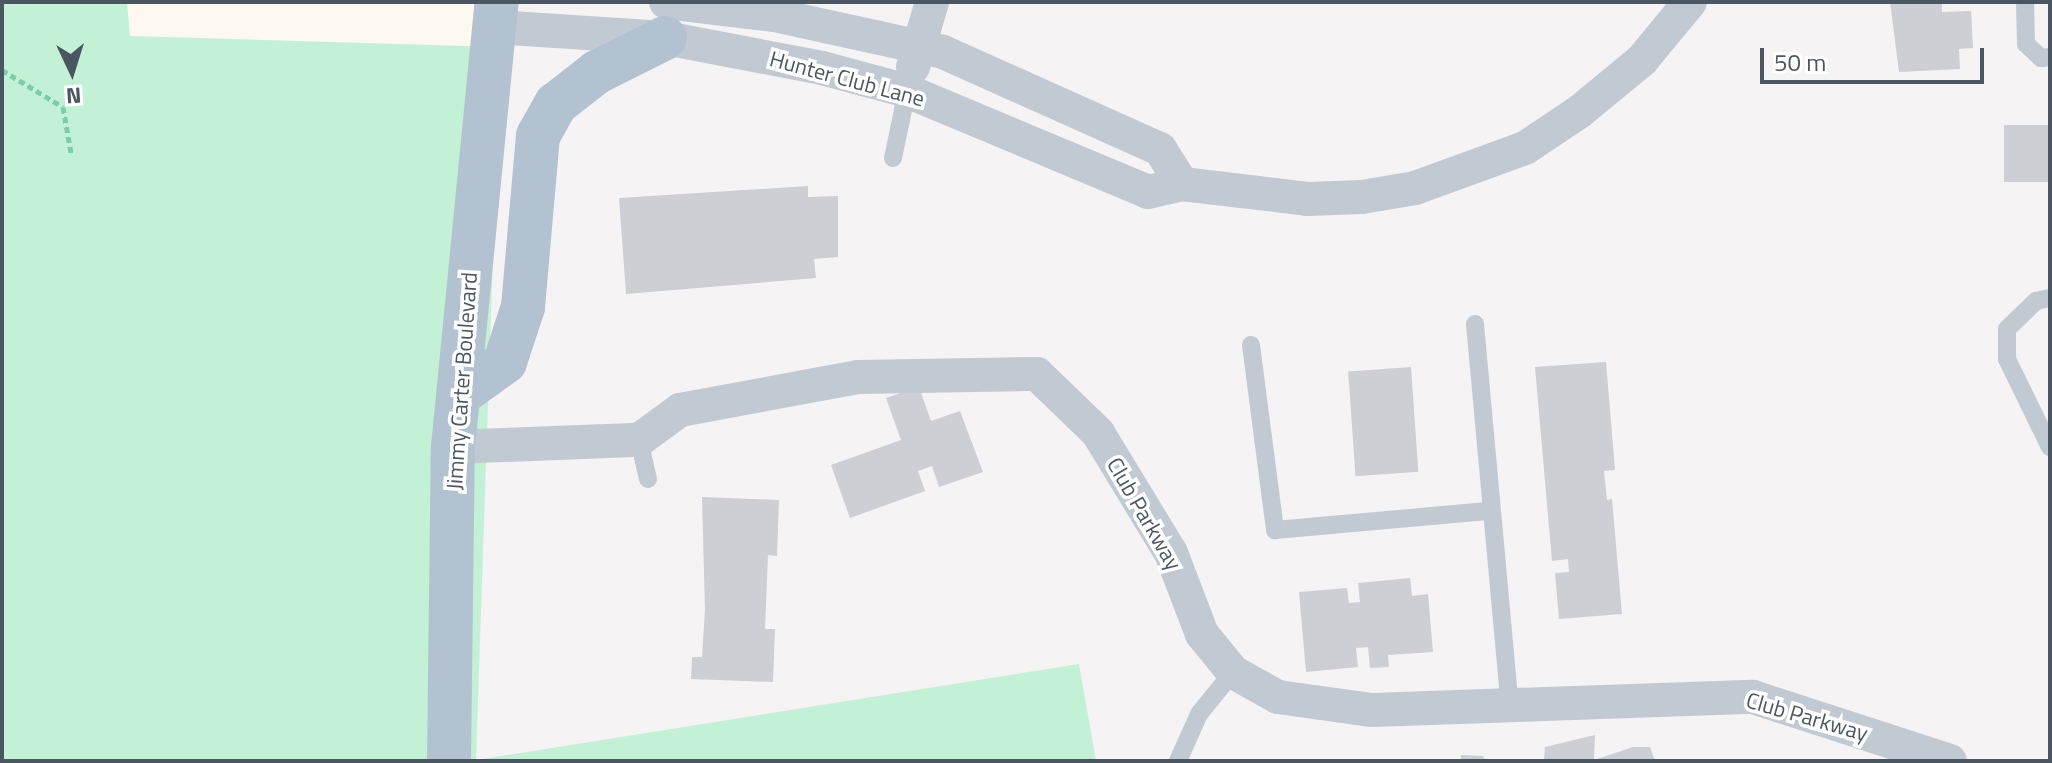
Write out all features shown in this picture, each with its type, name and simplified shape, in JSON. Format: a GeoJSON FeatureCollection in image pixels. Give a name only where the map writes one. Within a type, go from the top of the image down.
{"type":"FeatureCollection","features":[{"type":"Feature","properties":{"kind":"main road","name":"Jimmy Carter Boulevard"},"geometry":{"type":"LineString","coordinates":[[449,761],[453,447],[496,14]]}},
{"type":"Feature","properties":{"kind":"main road"},"geometry":{"type":"LineString","coordinates":[[458,396],[505,362],[523,307],[538,136],[556,104],[665,20]]}},
{"type":"Feature","properties":{"kind":"street"},"geometry":{"type":"LineString","coordinates":[[907,91],[932,2]]}},
{"type":"Feature","properties":{"kind":"street","name":"Hunter Club Lane"},"geometry":{"type":"LineString","coordinates":[[665,20],[907,91],[1148,192],[1182,184],[1307,199],[1362,197],[1471,171],[1525,148],[1579,112],[1642,60],[1690,2]]}},
{"type":"Feature","properties":{"kind":"street","name":"Hunter Club Lane"},"geometry":{"type":"LineString","coordinates":[[496,14],[665,20],[774,15],[919,44],[1013,81],[1160,149],[1182,184]]}},
{"type":"Feature","properties":{"kind":"street","name":"Club Parkway"},"geometry":{"type":"LineString","coordinates":[[639,440],[680,410],[858,377],[1037,374],[1098,433],[1171,553],[1202,634],[1233,672],[1278,697],[1372,710],[1509,701],[1753,697],[1950,761]]}},
{"type":"Feature","properties":{"kind":"street"},"geometry":{"type":"LineString","coordinates":[[453,447],[639,440]]}},
{"type":"Feature","properties":{"kind":"lane"},"geometry":{"type":"LineString","coordinates":[[2025,2],[2026,44],[2041,58],[2050,57]]}},
{"type":"Feature","properties":{"kind":"lane"},"geometry":{"type":"LineString","coordinates":[[893,158],[907,91]]}},
{"type":"Feature","properties":{"kind":"lane"},"geometry":{"type":"LineString","coordinates":[[2050,298],[2036,301],[2007,329],[2007,359],[2050,447]]}},
{"type":"Feature","properties":{"kind":"lane"},"geometry":{"type":"LineString","coordinates":[[1475,324],[1509,701]]}},
{"type":"Feature","properties":{"kind":"lane"},"geometry":{"type":"LineString","coordinates":[[1251,345],[1275,530],[1490,511]]}},
{"type":"Feature","properties":{"kind":"lane"},"geometry":{"type":"LineString","coordinates":[[639,440],[648,479]]}},
{"type":"Feature","properties":{"kind":"lane"},"geometry":{"type":"LineString","coordinates":[[1178,761],[1199,714],[1233,672]]}},
{"type":"Feature","properties":{"kind":"path"},"geometry":{"type":"LineString","coordinates":[[2,70],[63,107],[71,153]]}},
{"type":"Feature","properties":{"kind":"shaded area"},"geometry":{"type":"Polygon","coordinates":[[[127,2],[503,2],[500,47],[129,36],[127,2]]]}},
{"type":"Feature","properties":{"kind":"green space"},"geometry":{"type":"Polygon","coordinates":[[[2,2],[127,2],[130,36],[500,47],[476,760],[1079,664],[1096,761],[2,761],[2,2]]]}},
{"type":"Feature","properties":{"kind":"building"},"geometry":{"type":"Polygon","coordinates":[[[1890,2],[1942,2],[1942,12],[1971,11],[1973,48],[1959,49],[1960,69],[1899,72],[1890,2]]]}},
{"type":"Feature","properties":{"kind":"building"},"geometry":{"type":"Polygon","coordinates":[[[2004,125],[2050,125],[2050,182],[2004,182],[2004,125]]]}},
{"type":"Feature","properties":{"kind":"building"},"geometry":{"type":"Polygon","coordinates":[[[808,186],[808,197],[838,196],[838,257],[814,259],[816,278],[626,294],[619,198],[808,186]]]}},
{"type":"Feature","properties":{"kind":"building"},"geometry":{"type":"Polygon","coordinates":[[[1606,362],[1615,470],[1604,471],[1607,500],[1612,499],[1622,614],[1559,619],[1555,573],[1569,572],[1568,559],[1552,561],[1535,367],[1606,362]]]}},
{"type":"Feature","properties":{"kind":"building"},"geometry":{"type":"Polygon","coordinates":[[[1411,367],[1418,472],[1355,476],[1348,371],[1411,367]]]}},
{"type":"Feature","properties":{"kind":"building"},"geometry":{"type":"Polygon","coordinates":[[[919,387],[931,421],[960,411],[983,472],[939,487],[932,466],[918,471],[925,491],[850,518],[831,465],[901,440],[886,398],[919,387]]]}},
{"type":"Feature","properties":{"kind":"building"},"geometry":{"type":"Polygon","coordinates":[[[702,497],[779,500],[777,556],[768,555],[765,629],[775,629],[773,682],[691,679],[692,657],[702,657],[705,610],[702,497]]]}},
{"type":"Feature","properties":{"kind":"building"},"geometry":{"type":"Polygon","coordinates":[[[1410,578],[1412,596],[1428,594],[1433,652],[1388,655],[1389,667],[1370,668],[1368,647],[1356,648],[1358,667],[1306,672],[1299,592],[1347,588],[1349,603],[1360,602],[1358,583],[1410,578]]]}},
{"type":"Feature","properties":{"kind":"building"},"geometry":{"type":"Polygon","coordinates":[[[1595,735],[1594,760],[1633,747],[1650,747],[1655,761],[1544,761],[1545,747],[1595,735]]]}},
{"type":"Feature","properties":{"kind":"building"},"geometry":{"type":"Polygon","coordinates":[[[1461,755],[1483,756],[1485,761],[1461,761],[1461,755]]]}}]}
